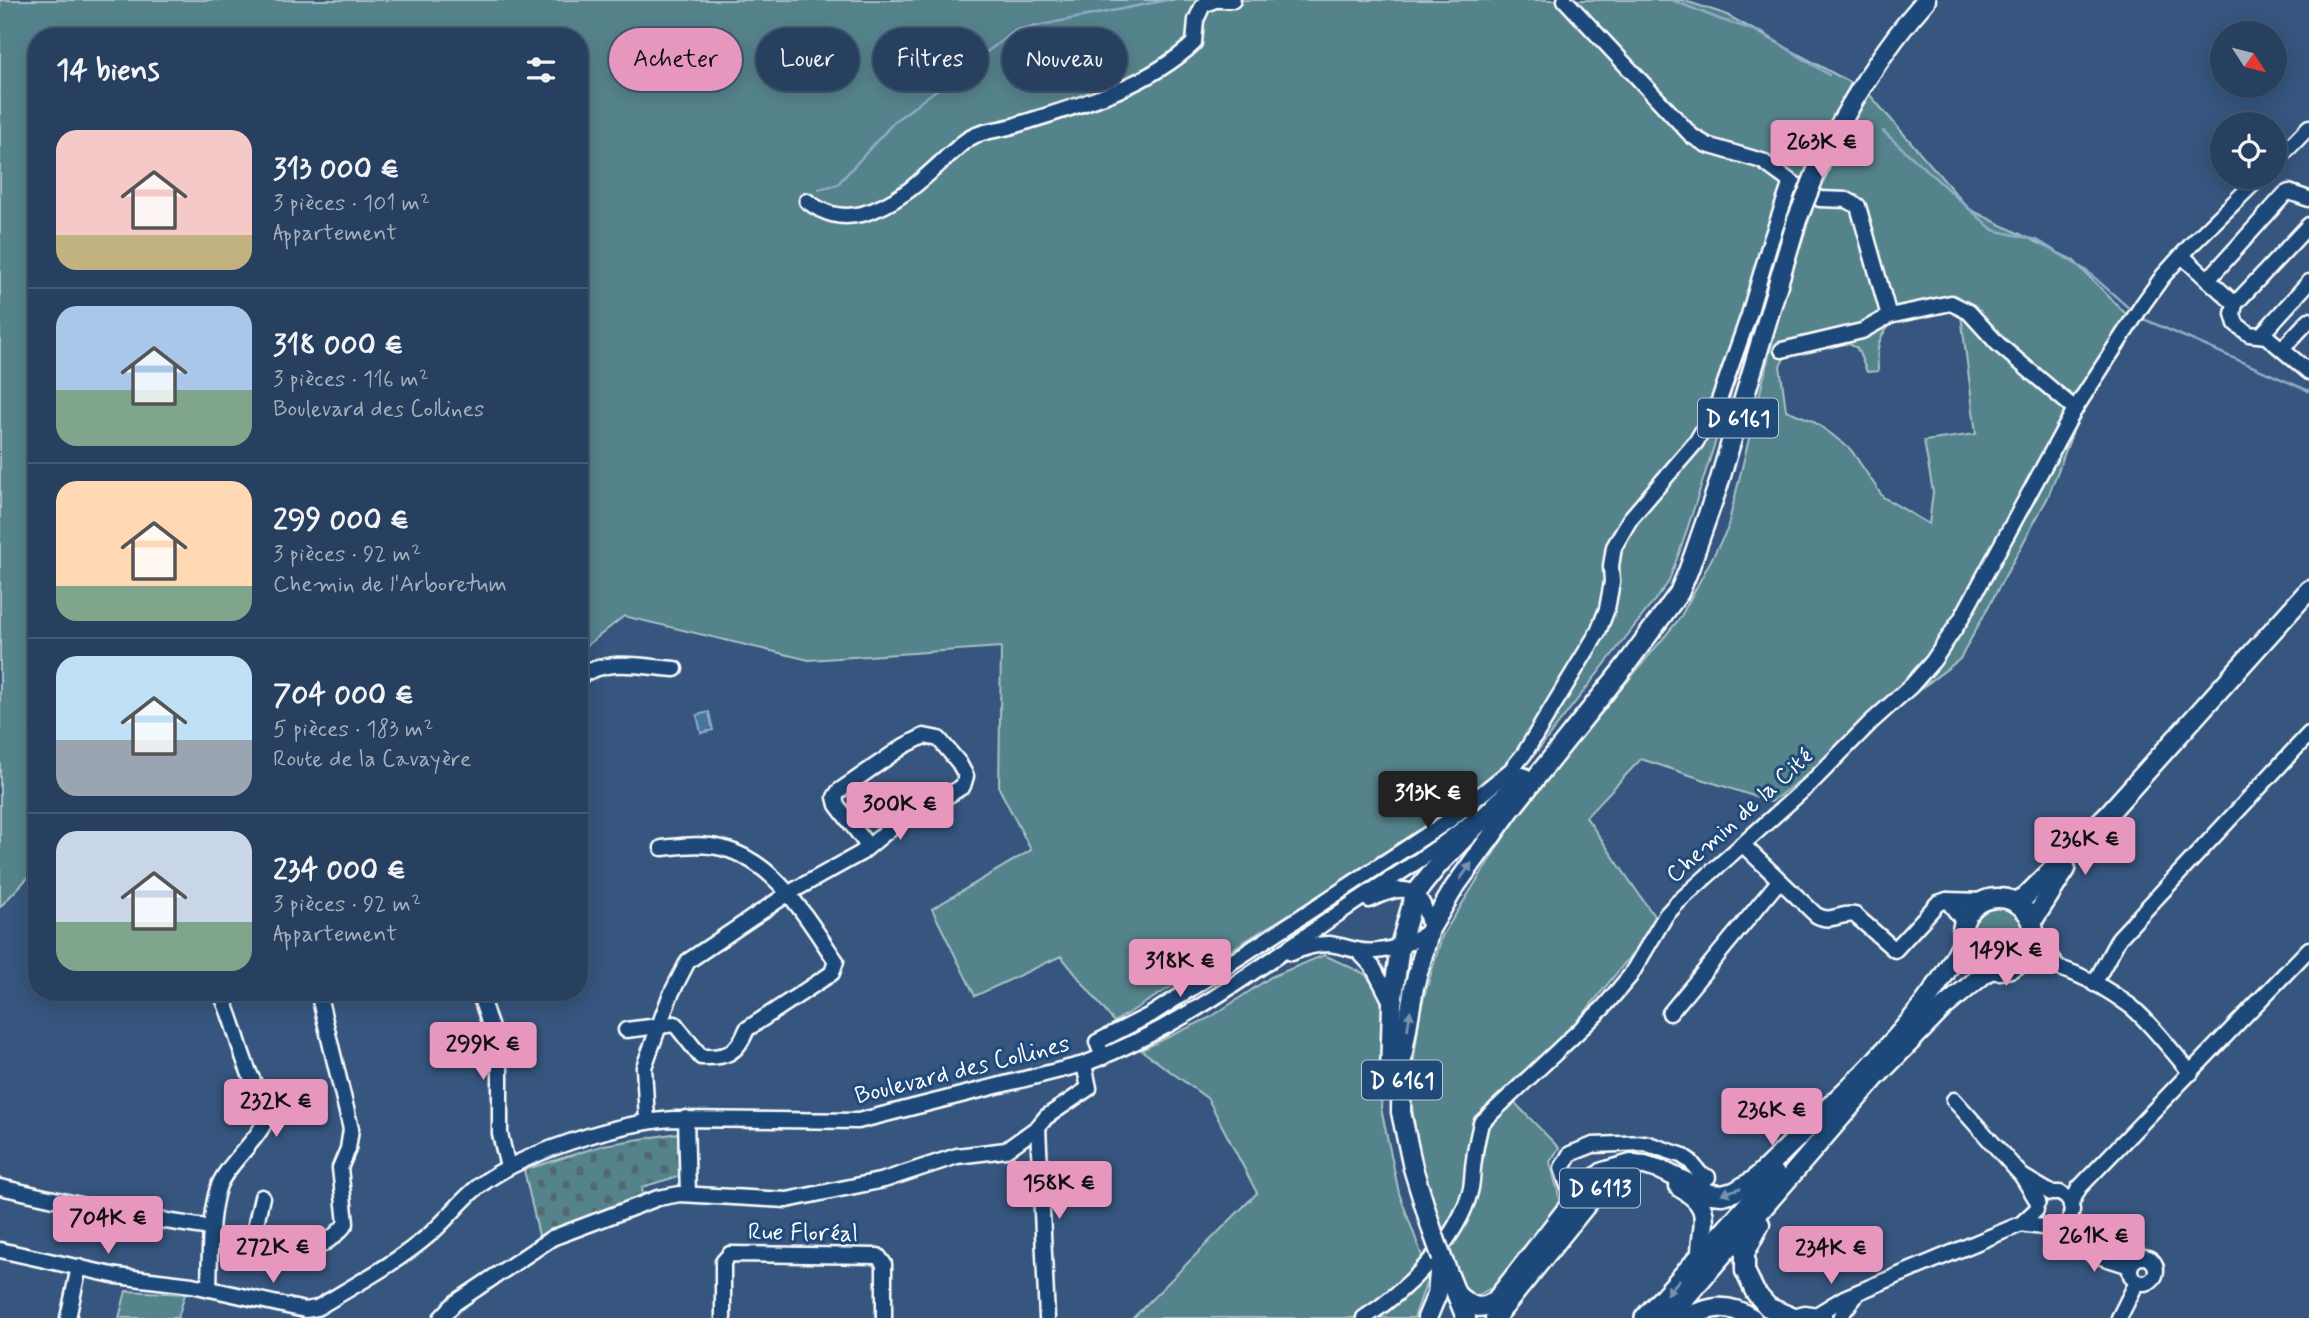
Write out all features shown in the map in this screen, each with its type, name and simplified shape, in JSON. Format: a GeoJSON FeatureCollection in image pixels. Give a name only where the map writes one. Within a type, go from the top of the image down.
{"type":"FeatureCollection","features":[{"type":"Feature","properties":{"kind":"highway","name":"D 6113"},"geometry":{"type":"LineString","coordinates":[[1646,1318],[1701,1257]]}},
{"type":"Feature","properties":{"kind":"main road","name":"D 6161"},"geometry":{"type":"LineString","coordinates":[[1457,1318],[1430,1234],[1401,1112],[1402,1058],[1414,987],[1430,929],[1454,888],[1485,845],[1679,593],[1718,486],[1797,220],[1817,170],[1841,122],[1864,85],[1926,0]]}},
{"type":"Feature","properties":{"kind":"main road"},"geometry":{"type":"LineString","coordinates":[[2014,902],[2025,897],[2109,813],[2309,590]]}},
{"type":"Feature","properties":{"kind":"main road","name":"D 6161"},"geometry":{"type":"LineString","coordinates":[[1430,1234],[1403,1170],[1390,1074],[1392,1004],[1400,946],[1415,894],[1455,847],[1587,712]]}},
{"type":"Feature","properties":{"kind":"main road"},"geometry":{"type":"LineString","coordinates":[[2033,928],[2027,913],[2014,902],[2006,899],[1984,901],[1972,910],[1964,922],[1963,941],[1974,961],[1990,969],[2000,970],[2016,965],[2029,951],[2033,928],[2057,881],[2109,813]]}},
{"type":"Feature","properties":{"kind":"main road","name":"D 6113"},"geometry":{"type":"LineString","coordinates":[[1701,1257],[1921,1010],[1949,970],[1963,941]]}},
{"type":"Feature","properties":{"kind":"main road"},"geometry":{"type":"LineString","coordinates":[[1668,1318],[1874,1079],[1943,1008],[1990,969]]}},
{"type":"Feature","properties":{"kind":"main road","name":"D 6113"},"geometry":{"type":"LineString","coordinates":[[1457,1295],[1469,1306],[1478,1308],[1488,1306],[1496,1300],[1603,1172],[1630,1164],[1661,1170],[1711,1194],[1734,1192],[1754,1180],[1872,1065]]}},
{"type":"Feature","properties":{"kind":"main road"},"geometry":{"type":"LineString","coordinates":[[1819,1316],[1805,1315],[1794,1318],[1768,1307],[1755,1292],[1745,1272],[1745,1253],[1752,1236],[1775,1201],[1830,1131]]}},
{"type":"Feature","properties":{"kind":"main road","name":"D 6113"},"geometry":{"type":"LineString","coordinates":[[1495,1318],[1549,1253],[1583,1197],[1613,1180],[1629,1175],[1649,1174],[1661,1177],[1690,1193],[1702,1209],[1706,1224],[1700,1244],[1701,1257]]}},
{"type":"Feature","properties":{"kind":"main road","name":"D 6161"},"geometry":{"type":"LineString","coordinates":[[1439,1265],[1457,1295],[1466,1318]]}},
{"type":"Feature","properties":{"kind":"main road"},"geometry":{"type":"LineString","coordinates":[[1427,1318],[1437,1294],[1439,1265]]}},
{"type":"Feature","properties":{"kind":"main road"},"geometry":{"type":"LineString","coordinates":[[1683,1318],[1728,1306],[1752,1318]]}},
{"type":"Feature","properties":{"kind":"street"},"geometry":{"type":"LineString","coordinates":[[807,201],[821,212],[836,216],[859,215],[877,209],[902,196],[971,137],[1125,88],[1184,53],[1194,43],[1196,20],[1203,5],[1217,0],[1233,0]]}},
{"type":"Feature","properties":{"kind":"street"},"geometry":{"type":"LineString","coordinates":[[1565,0],[1692,136],[1707,145],[1762,161],[1820,199],[1847,200],[1858,206],[1889,316]]}},
{"type":"Feature","properties":{"kind":"street"},"geometry":{"type":"LineString","coordinates":[[2287,150],[2309,127]]}},
{"type":"Feature","properties":{"kind":"street"},"geometry":{"type":"LineString","coordinates":[[1103,1057],[1097,1042],[1152,1014],[1448,821],[1511,770],[1524,754],[1598,632],[1607,609],[1614,547],[1644,500],[1696,442],[1717,407],[1791,182]]}},
{"type":"Feature","properties":{"kind":"street","name":"Chemin de la Cité"},"geometry":{"type":"LineString","coordinates":[[1364,1318],[1385,1304],[1420,1270],[1453,1231],[1471,1192],[1476,1142],[1481,1123],[1603,1008],[1630,976],[1666,915],[1811,783],[1911,686],[1933,661],[1961,619],[2075,409],[2143,304],[2163,276],[2248,189]]}},
{"type":"Feature","properties":{"kind":"street"},"geometry":{"type":"LineString","coordinates":[[2206,278],[2285,194],[2289,192],[2309,199]]}},
{"type":"Feature","properties":{"kind":"street"},"geometry":{"type":"LineString","coordinates":[[2309,225],[2235,304],[2233,314],[2236,324],[2249,334],[2262,334],[2283,348],[2309,372]]}},
{"type":"Feature","properties":{"kind":"street"},"geometry":{"type":"LineString","coordinates":[[2182,256],[2235,304]]}},
{"type":"Feature","properties":{"kind":"street"},"geometry":{"type":"LineString","coordinates":[[2262,334],[2309,282]]}},
{"type":"Feature","properties":{"kind":"street"},"geometry":{"type":"LineString","coordinates":[[1749,315],[1775,295]]}},
{"type":"Feature","properties":{"kind":"street"},"geometry":{"type":"LineString","coordinates":[[1782,349],[1862,331],[1889,316],[1951,303],[1969,312],[1998,344],[2075,409]]}},
{"type":"Feature","properties":{"kind":"street"},"geometry":{"type":"LineString","coordinates":[[1749,315],[1761,322],[1764,332]]}},
{"type":"Feature","properties":{"kind":"street"},"geometry":{"type":"LineString","coordinates":[[2283,348],[2309,320]]}},
{"type":"Feature","properties":{"kind":"street"},"geometry":{"type":"LineString","coordinates":[[588,671],[610,664],[675,669]]}},
{"type":"Feature","properties":{"kind":"street"},"geometry":{"type":"LineString","coordinates":[[2094,984],[2119,938],[2309,734]]}},
{"type":"Feature","properties":{"kind":"street"},"geometry":{"type":"LineString","coordinates":[[647,1120],[644,1067],[670,996],[688,961],[789,893],[844,864],[868,846],[915,808],[949,795],[963,786],[966,776],[939,739],[924,736],[904,746],[839,791],[835,797],[837,805],[868,846]]}},
{"type":"Feature","properties":{"kind":"street"},"geometry":{"type":"LineString","coordinates":[[1269,962],[1462,829],[1529,772]]}},
{"type":"Feature","properties":{"kind":"street"},"geometry":{"type":"LineString","coordinates":[[1742,844],[1816,915],[1828,920],[1855,915],[1895,950],[1938,903],[1947,900],[1984,901]]}},
{"type":"Feature","properties":{"kind":"street"},"geometry":{"type":"LineString","coordinates":[[626,1030],[675,1024],[701,1056],[718,1058],[742,1043],[747,1029],[832,973],[836,961],[789,893],[758,865],[721,847],[696,845],[662,848]]}},
{"type":"Feature","properties":{"kind":"street"},"geometry":{"type":"LineString","coordinates":[[1670,1013],[1779,881]]}},
{"type":"Feature","properties":{"kind":"street"},"geometry":{"type":"LineString","coordinates":[[1269,962],[1317,945],[1342,946],[1370,952],[1400,946],[1422,937],[1430,929],[1426,908],[1415,894],[1404,890],[1392,890],[1353,909],[1342,910]]}},
{"type":"Feature","properties":{"kind":"street"},"geometry":{"type":"LineString","coordinates":[[1947,900],[1964,922]]}},
{"type":"Feature","properties":{"kind":"street"},"geometry":{"type":"LineString","coordinates":[[2033,928],[2057,966]]}},
{"type":"Feature","properties":{"kind":"street"},"geometry":{"type":"LineString","coordinates":[[1819,1316],[1861,1290],[2021,1224],[2037,1206],[2079,1188],[2309,949]]}},
{"type":"Feature","properties":{"kind":"street"},"geometry":{"type":"LineString","coordinates":[[1357,950],[1373,967],[1392,1004]]}},
{"type":"Feature","properties":{"kind":"street","name":"Boulevard des Collines"},"geometry":{"type":"LineString","coordinates":[[318,1313],[429,1236],[477,1187],[508,1167],[586,1137],[647,1120],[686,1118],[858,1121],[1084,1064],[1171,1025],[1269,962]]}},
{"type":"Feature","properties":{"kind":"street"},"geometry":{"type":"LineString","coordinates":[[2016,965],[2039,962],[2057,966],[2130,1006],[2191,1073]]}},
{"type":"Feature","properties":{"kind":"street"},"geometry":{"type":"LineString","coordinates":[[209,1289],[212,1232],[218,1189],[222,1177],[265,1125],[267,1110],[250,1077],[224,1001]]}},
{"type":"Feature","properties":{"kind":"street"},"geometry":{"type":"LineString","coordinates":[[0,1187],[252,1241],[307,1251],[315,1249],[341,1230],[346,1223],[340,1168],[348,1149],[351,1129],[320,1001]]}},
{"type":"Feature","properties":{"kind":"street"},"geometry":{"type":"LineString","coordinates":[[482,1001],[500,1055],[500,1133],[508,1167]]}},
{"type":"Feature","properties":{"kind":"street"},"geometry":{"type":"LineString","coordinates":[[441,1318],[455,1303],[552,1238],[658,1198],[688,1194],[787,1200],[884,1180],[957,1156],[1006,1150],[1038,1127],[1046,1116],[1089,1088],[1084,1064]]}},
{"type":"Feature","properties":{"kind":"street"},"geometry":{"type":"LineString","coordinates":[[1954,1100],[2022,1176],[2037,1206],[2039,1220],[2092,1254],[2130,1266]]}},
{"type":"Feature","properties":{"kind":"street"},"geometry":{"type":"LineString","coordinates":[[686,1118],[688,1194]]}},
{"type":"Feature","properties":{"kind":"street"},"geometry":{"type":"LineString","coordinates":[[1038,1127],[1047,1318]]}},
{"type":"Feature","properties":{"kind":"street"},"geometry":{"type":"LineString","coordinates":[[1583,1197],[1562,1172],[1570,1154],[1593,1145],[1645,1143],[1681,1155],[1690,1161],[1702,1176],[1708,1177]]}},
{"type":"Feature","properties":{"kind":"street"},"geometry":{"type":"LineString","coordinates":[[2022,1176],[2062,1197],[2077,1242]]}},
{"type":"Feature","properties":{"kind":"street"},"geometry":{"type":"LineString","coordinates":[[252,1241],[262,1197]]}},
{"type":"Feature","properties":{"kind":"street"},"geometry":{"type":"LineString","coordinates":[[2021,1224],[2063,1226],[2070,1219]]}},
{"type":"Feature","properties":{"kind":"street"},"geometry":{"type":"LineString","coordinates":[[0,1250],[117,1276],[209,1289],[318,1313]]}},
{"type":"Feature","properties":{"kind":"street","name":"Rue Floréal"},"geometry":{"type":"LineString","coordinates":[[723,1318],[723,1262],[730,1254],[744,1254],[878,1256],[884,1264],[884,1318]]}},
{"type":"Feature","properties":{"kind":"street"},"geometry":{"type":"LineString","coordinates":[[2144,1257],[2154,1263],[2155,1275],[2151,1280],[2137,1282],[2130,1273],[2130,1266],[2138,1258],[2144,1257]]}},
{"type":"Feature","properties":{"kind":"street"},"geometry":{"type":"LineString","coordinates":[[68,1318],[79,1268]]}},
{"type":"Feature","properties":{"kind":"street"},"geometry":{"type":"LineString","coordinates":[[2119,1318],[2137,1282]]}},
{"type":"Feature","properties":{"kind":"street"},"geometry":{"type":"LineString","coordinates":[[1841,1318],[1843,1311],[1861,1290]]}},
{"type":"Feature","properties":{"kind":"green space"},"geometry":{"type":"Polygon","coordinates":[[[0,0],[1682,0],[1725,14],[1851,83],[1808,164],[1668,583],[1535,754],[1304,905],[1114,1022],[1061,956],[975,996],[932,909],[1031,850],[999,788],[1001,647],[809,660],[624,616],[588,645],[588,28],[28,28],[28,877],[0,907],[0,0]]]}},
{"type":"Feature","properties":{"kind":"green space"},"geometry":{"type":"Polygon","coordinates":[[[1869,94],[1969,209],[2073,260],[2129,317],[2083,405],[2048,497],[1960,659],[1771,802],[1641,759],[1586,817],[1658,922],[1513,1101],[1559,1148],[1550,1162],[1561,1203],[1493,1287],[1475,1297],[1460,1285],[1423,1180],[1410,1093],[1420,1011],[1442,936],[1519,813],[1680,618],[1727,530],[1778,318],[1820,185],[1869,94]],[[1951,310],[1917,315],[1887,328],[1881,337],[1878,371],[1867,372],[1857,348],[1847,343],[1795,353],[1785,357],[1780,366],[1786,410],[1811,420],[1830,433],[1851,450],[1883,497],[1929,524],[1933,492],[1924,441],[1976,434],[1961,315],[1951,310]]]}},
{"type":"Feature","properties":{"kind":"green space"},"geometry":{"type":"Polygon","coordinates":[[[1998,907],[2009,909],[2018,915],[2024,924],[2024,946],[2018,955],[2009,961],[1998,963],[1987,961],[1978,955],[1972,946],[1970,935],[1972,924],[1978,915],[1987,909],[1998,907]]]}},
{"type":"Feature","properties":{"kind":"green space"},"geometry":{"type":"Polygon","coordinates":[[[1324,955],[1365,974],[1383,999],[1385,1033],[1381,1108],[1399,1193],[1429,1275],[1414,1318],[1133,1318],[1257,1193],[1208,1099],[1141,1050],[1211,1017],[1271,977],[1324,955]]]}},
{"type":"Feature","properties":{"kind":"green space"},"geometry":{"type":"Polygon","coordinates":[[[678,1133],[679,1176],[642,1187],[643,1196],[540,1240],[524,1170],[604,1145],[678,1133]]]}},
{"type":"Feature","properties":{"kind":"green space"},"geometry":{"type":"Polygon","coordinates":[[[126,1291],[185,1294],[178,1318],[119,1318],[126,1291]]]}},
{"type":"Feature","properties":{"kind":"water"},"geometry":{"type":"Polygon","coordinates":[[[709,712],[713,730],[701,733],[697,715],[709,712]]]}},
{"type":"Feature","properties":{"kind":"waterway"},"geometry":{"type":"LineString","coordinates":[[819,189],[837,185],[895,121],[1016,30],[1167,0]]}},
{"type":"Feature","properties":{"kind":"waterway"},"geometry":{"type":"LineString","coordinates":[[1672,0],[1763,33],[1829,75]]}},
{"type":"Feature","properties":{"kind":"waterway"},"geometry":{"type":"LineString","coordinates":[[1883,131],[1993,230],[2037,240],[2087,271],[2132,311]]}},
{"type":"Feature","properties":{"kind":"waterway"},"geometry":{"type":"LineString","coordinates":[[2139,317],[2309,391]]}}]}
